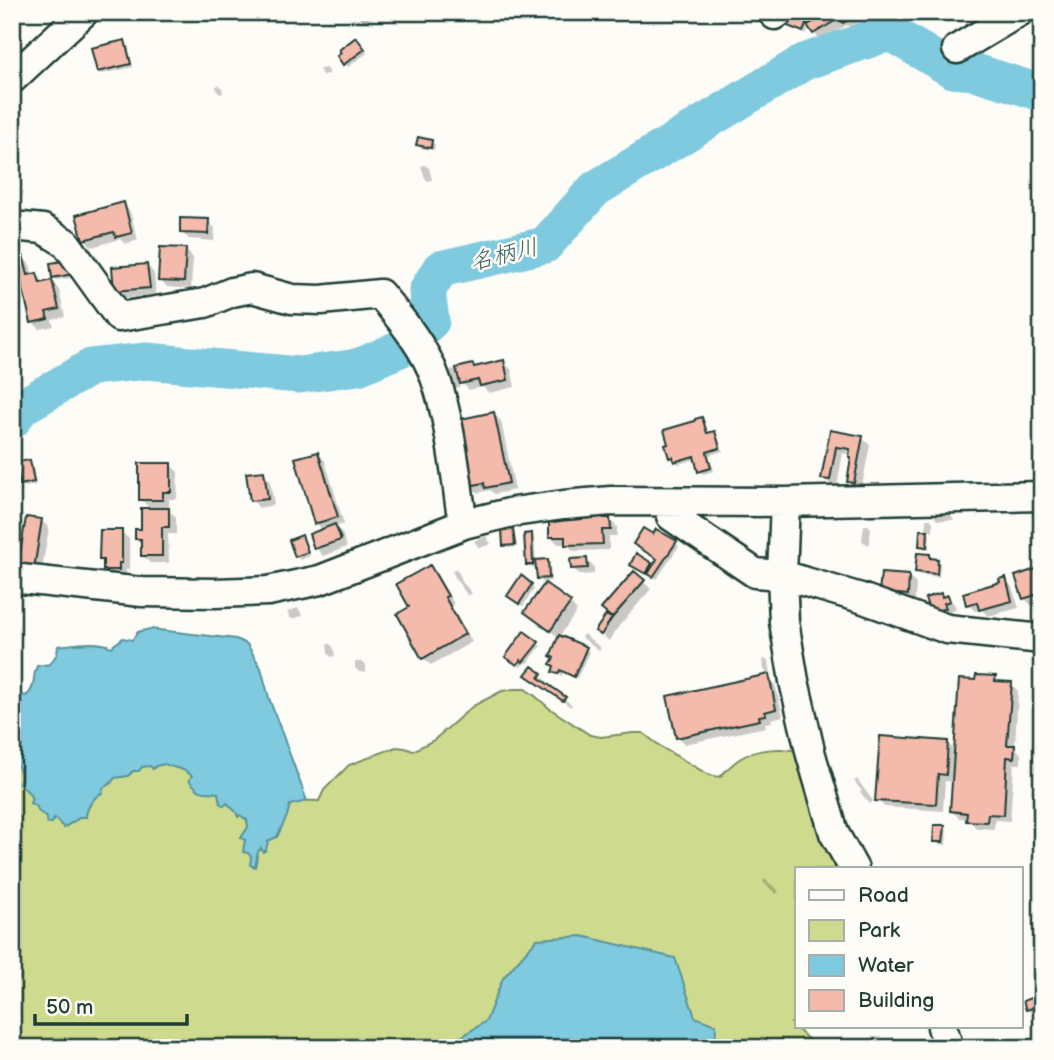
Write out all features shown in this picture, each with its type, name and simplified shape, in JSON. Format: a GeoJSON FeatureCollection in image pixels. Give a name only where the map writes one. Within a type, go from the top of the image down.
{"type":"FeatureCollection","features":[{"type":"Feature","properties":{"kind":"street"},"geometry":{"type":"LineString","coordinates":[[12,79],[84,12]]}},
{"type":"Feature","properties":{"kind":"street"},"geometry":{"type":"LineString","coordinates":[[772,12],[775,15],[779,12]]}},
{"type":"Feature","properties":{"kind":"street"},"geometry":{"type":"LineString","coordinates":[[957,49],[1019,12]]}},
{"type":"Feature","properties":{"kind":"street"},"geometry":{"type":"LineString","coordinates":[[12,226],[43,229],[66,243],[119,317],[205,303],[232,292],[252,288],[292,299],[321,300],[380,294],[412,336],[435,377],[443,404],[459,508],[464,524]]}},
{"type":"Feature","properties":{"kind":"street"},"geometry":{"type":"LineString","coordinates":[[12,578],[142,592],[268,591],[320,580],[464,524],[513,512],[564,505],[611,501],[785,502],[1042,496]]}},
{"type":"Feature","properties":{"kind":"street"},"geometry":{"type":"LineString","coordinates":[[670,502],[671,516],[755,573],[782,575],[861,598],[947,629],[1042,639]]}},
{"type":"Feature","properties":{"kind":"street"},"geometry":{"type":"LineString","coordinates":[[785,502],[782,575],[784,622],[794,681],[811,755],[834,832],[853,867]]}},
{"type":"Feature","properties":{"kind":"street"},"geometry":{"type":"LineString","coordinates":[[942,1028],[949,1048]]}},
{"type":"Feature","properties":{"kind":"green space"},"geometry":{"type":"Polygon","coordinates":[[[525,689],[590,735],[601,737],[643,733],[661,747],[709,775],[720,777],[738,760],[763,750],[787,749],[802,752],[844,867],[795,867],[795,1021],[791,1023],[817,1048],[716,1048],[705,1033],[484,1048],[12,1048],[12,757],[124,765],[167,755],[286,800],[319,801],[324,790],[349,765],[396,747],[413,751],[434,740],[473,706],[502,691],[525,689]]]}},
{"type":"Feature","properties":{"kind":"water"},"geometry":{"type":"Polygon","coordinates":[[[150,629],[236,639],[247,644],[261,668],[269,698],[307,801],[290,805],[277,837],[268,841],[266,850],[263,852],[261,848],[258,852],[255,867],[250,865],[251,857],[248,853],[243,852],[245,840],[241,838],[248,827],[247,820],[240,815],[238,817],[227,803],[224,806],[220,803],[218,793],[196,788],[189,780],[192,776],[182,770],[165,764],[153,769],[150,766],[142,767],[128,776],[115,778],[93,800],[86,817],[80,817],[64,828],[55,818],[51,823],[47,823],[46,817],[30,803],[32,799],[29,793],[19,783],[20,770],[12,759],[12,710],[18,710],[20,707],[14,702],[18,694],[26,696],[31,690],[37,666],[50,664],[57,654],[58,646],[93,643],[111,647],[123,638],[132,640],[138,632],[150,629]]]}},
{"type":"Feature","properties":{"kind":"water"},"geometry":{"type":"Polygon","coordinates":[[[582,936],[675,958],[695,1017],[716,1025],[715,1048],[444,1048],[486,1021],[503,978],[537,939],[582,936]]]}},
{"type":"Feature","properties":{"kind":"building"},"geometry":{"type":"Polygon","coordinates":[[[810,12],[856,12],[857,15],[843,23],[840,18],[813,34],[807,25],[815,21],[810,12]]]}},
{"type":"Feature","properties":{"kind":"building"},"geometry":{"type":"Polygon","coordinates":[[[788,15],[807,22],[803,32],[785,25],[788,15]]]}},
{"type":"Feature","properties":{"kind":"building"},"geometry":{"type":"Polygon","coordinates":[[[356,37],[365,49],[343,65],[337,56],[341,53],[339,50],[356,37]]]}},
{"type":"Feature","properties":{"kind":"building"},"geometry":{"type":"Polygon","coordinates":[[[125,40],[131,64],[97,72],[91,48],[125,40]]]}},
{"type":"Feature","properties":{"kind":"building"},"geometry":{"type":"Polygon","coordinates":[[[418,137],[432,140],[431,148],[416,145],[418,137]]]}},
{"type":"Feature","properties":{"kind":"building"},"geometry":{"type":"Polygon","coordinates":[[[124,202],[132,233],[116,237],[114,232],[83,240],[76,215],[124,202]]]}},
{"type":"Feature","properties":{"kind":"building"},"geometry":{"type":"Polygon","coordinates":[[[180,218],[209,219],[208,234],[180,233],[180,218]]]}},
{"type":"Feature","properties":{"kind":"building"},"geometry":{"type":"Polygon","coordinates":[[[160,247],[186,248],[184,282],[158,281],[160,247]]]}},
{"type":"Feature","properties":{"kind":"building"},"geometry":{"type":"Polygon","coordinates":[[[23,255],[28,275],[37,273],[40,283],[52,280],[59,309],[46,312],[48,319],[31,323],[15,257],[23,255]]]}},
{"type":"Feature","properties":{"kind":"building"},"geometry":{"type":"Polygon","coordinates":[[[70,260],[73,274],[52,278],[50,263],[70,260]]]}},
{"type":"Feature","properties":{"kind":"building"},"geometry":{"type":"Polygon","coordinates":[[[147,264],[150,288],[114,291],[112,267],[147,264]]]}},
{"type":"Feature","properties":{"kind":"building"},"geometry":{"type":"Polygon","coordinates":[[[504,360],[508,380],[480,386],[478,380],[460,384],[456,368],[504,360]]]}},
{"type":"Feature","properties":{"kind":"building"},"geometry":{"type":"Polygon","coordinates":[[[494,412],[509,483],[485,488],[484,483],[469,486],[456,420],[494,412]]]}},
{"type":"Feature","properties":{"kind":"building"},"geometry":{"type":"Polygon","coordinates":[[[702,417],[707,433],[715,431],[720,448],[707,452],[711,468],[698,472],[694,456],[674,462],[673,457],[669,458],[664,430],[702,417]]]}},
{"type":"Feature","properties":{"kind":"building"},"geometry":{"type":"Polygon","coordinates":[[[830,430],[863,436],[854,483],[847,482],[850,449],[836,447],[830,480],[821,479],[830,430]]]}},
{"type":"Feature","properties":{"kind":"building"},"geometry":{"type":"Polygon","coordinates":[[[318,452],[338,517],[314,524],[295,458],[318,452]]]}},
{"type":"Feature","properties":{"kind":"building"},"geometry":{"type":"Polygon","coordinates":[[[30,460],[34,482],[20,485],[16,462],[30,460]]]}},
{"type":"Feature","properties":{"kind":"building"},"geometry":{"type":"Polygon","coordinates":[[[139,463],[171,463],[171,492],[163,492],[163,500],[139,500],[139,463]]]}},
{"type":"Feature","properties":{"kind":"building"},"geometry":{"type":"Polygon","coordinates":[[[264,471],[268,499],[250,501],[246,473],[264,471]]]}},
{"type":"Feature","properties":{"kind":"building"},"geometry":{"type":"Polygon","coordinates":[[[141,508],[169,508],[169,527],[162,527],[162,556],[141,556],[141,539],[135,539],[135,529],[141,529],[141,508]]]}},
{"type":"Feature","properties":{"kind":"building"},"geometry":{"type":"Polygon","coordinates":[[[604,515],[604,518],[610,518],[611,530],[602,530],[603,544],[565,545],[565,537],[549,537],[549,517],[604,515]]]}},
{"type":"Feature","properties":{"kind":"building"},"geometry":{"type":"Polygon","coordinates":[[[26,517],[42,519],[34,569],[18,566],[26,517]]]}},
{"type":"Feature","properties":{"kind":"building"},"geometry":{"type":"Polygon","coordinates":[[[335,524],[341,540],[314,549],[309,534],[335,524]]]}},
{"type":"Feature","properties":{"kind":"building"},"geometry":{"type":"Polygon","coordinates":[[[643,528],[653,534],[656,529],[677,541],[653,577],[648,574],[657,559],[633,544],[643,528]]]}},
{"type":"Feature","properties":{"kind":"building"},"geometry":{"type":"Polygon","coordinates":[[[513,529],[515,545],[503,546],[502,530],[513,529]]]}},
{"type":"Feature","properties":{"kind":"building"},"geometry":{"type":"Polygon","coordinates":[[[100,530],[122,530],[122,563],[119,563],[119,570],[103,570],[103,560],[99,560],[100,530]]]}},
{"type":"Feature","properties":{"kind":"building"},"geometry":{"type":"Polygon","coordinates":[[[920,530],[928,530],[927,547],[919,546],[920,530]]]}},
{"type":"Feature","properties":{"kind":"building"},"geometry":{"type":"Polygon","coordinates":[[[532,533],[533,565],[526,565],[524,534],[532,533]]]}},
{"type":"Feature","properties":{"kind":"building"},"geometry":{"type":"Polygon","coordinates":[[[302,535],[308,552],[295,557],[289,540],[302,535]]]}},
{"type":"Feature","properties":{"kind":"building"},"geometry":{"type":"Polygon","coordinates":[[[636,553],[652,563],[646,574],[630,565],[636,553]]]}},
{"type":"Feature","properties":{"kind":"building"},"geometry":{"type":"Polygon","coordinates":[[[917,553],[930,554],[930,558],[938,559],[937,574],[915,572],[917,553]]]}},
{"type":"Feature","properties":{"kind":"building"},"geometry":{"type":"Polygon","coordinates":[[[587,558],[588,568],[571,569],[570,559],[587,558]]]}},
{"type":"Feature","properties":{"kind":"building"},"geometry":{"type":"Polygon","coordinates":[[[548,559],[549,578],[537,579],[535,560],[548,559]]]}},
{"type":"Feature","properties":{"kind":"building"},"geometry":{"type":"Polygon","coordinates":[[[430,565],[465,634],[422,659],[397,614],[409,607],[396,584],[430,565]]]}},
{"type":"Feature","properties":{"kind":"building"},"geometry":{"type":"Polygon","coordinates":[[[1042,567],[1042,593],[1023,599],[1015,576],[1042,567]]]}},
{"type":"Feature","properties":{"kind":"building"},"geometry":{"type":"Polygon","coordinates":[[[634,571],[645,580],[612,618],[601,609],[634,571]]]}},
{"type":"Feature","properties":{"kind":"building"},"geometry":{"type":"Polygon","coordinates":[[[881,573],[909,575],[908,595],[879,592],[881,573]]]}},
{"type":"Feature","properties":{"kind":"building"},"geometry":{"type":"Polygon","coordinates":[[[521,575],[532,584],[519,604],[507,596],[521,575]]]}},
{"type":"Feature","properties":{"kind":"building"},"geometry":{"type":"Polygon","coordinates":[[[1006,577],[1012,601],[979,610],[977,602],[966,605],[963,593],[1000,582],[999,579],[1006,577]]]}},
{"type":"Feature","properties":{"kind":"building"},"geometry":{"type":"Polygon","coordinates":[[[545,583],[571,602],[550,631],[524,612],[545,583]]]}},
{"type":"Feature","properties":{"kind":"building"},"geometry":{"type":"Polygon","coordinates":[[[941,593],[942,597],[948,595],[950,601],[944,603],[946,608],[930,613],[925,598],[941,593]]]}},
{"type":"Feature","properties":{"kind":"building"},"geometry":{"type":"Polygon","coordinates":[[[606,615],[612,618],[601,635],[595,631],[606,615]]]}},
{"type":"Feature","properties":{"kind":"building"},"geometry":{"type":"Polygon","coordinates":[[[524,631],[539,642],[523,662],[521,660],[517,665],[505,657],[524,631]]]}},
{"type":"Feature","properties":{"kind":"building"},"geometry":{"type":"Polygon","coordinates":[[[559,635],[587,647],[574,677],[560,670],[558,674],[552,672],[554,666],[550,664],[554,658],[550,656],[559,635]]]}},
{"type":"Feature","properties":{"kind":"building"},"geometry":{"type":"Polygon","coordinates":[[[532,666],[542,673],[539,678],[566,697],[563,701],[525,675],[532,666]]]}},
{"type":"Feature","properties":{"kind":"building"},"geometry":{"type":"Polygon","coordinates":[[[769,674],[776,709],[759,716],[760,720],[676,738],[667,696],[769,674]]]}},
{"type":"Feature","properties":{"kind":"building"},"geometry":{"type":"Polygon","coordinates":[[[976,675],[996,676],[995,681],[1012,682],[1007,745],[1015,745],[1014,758],[1007,757],[1004,815],[988,814],[987,822],[966,821],[967,813],[950,811],[959,679],[975,680],[976,675]]]}},
{"type":"Feature","properties":{"kind":"building"},"geometry":{"type":"Polygon","coordinates":[[[880,736],[948,741],[946,775],[938,774],[936,804],[875,801],[880,736]]]}},
{"type":"Feature","properties":{"kind":"building"},"geometry":{"type":"Polygon","coordinates":[[[934,825],[945,825],[943,842],[933,842],[934,825]]]}},
{"type":"Feature","properties":{"kind":"building"},"geometry":{"type":"Polygon","coordinates":[[[1040,879],[1042,970],[1036,970],[1036,931],[1040,931],[1040,879]]]}},
{"type":"Feature","properties":{"kind":"building"},"geometry":{"type":"Polygon","coordinates":[[[1035,996],[1039,1006],[1026,1010],[1023,1001],[1035,996]]]}},
{"type":"Feature","properties":{"kind":"waterway","name":"名柄川"},"geometry":{"type":"LineString","coordinates":[[12,421],[22,407],[91,367],[147,361],[299,375],[358,367],[400,349],[431,321],[427,291],[440,269],[545,245],[595,189],[804,62],[882,35],[894,35],[953,70],[975,72],[1042,93]]}}]}
